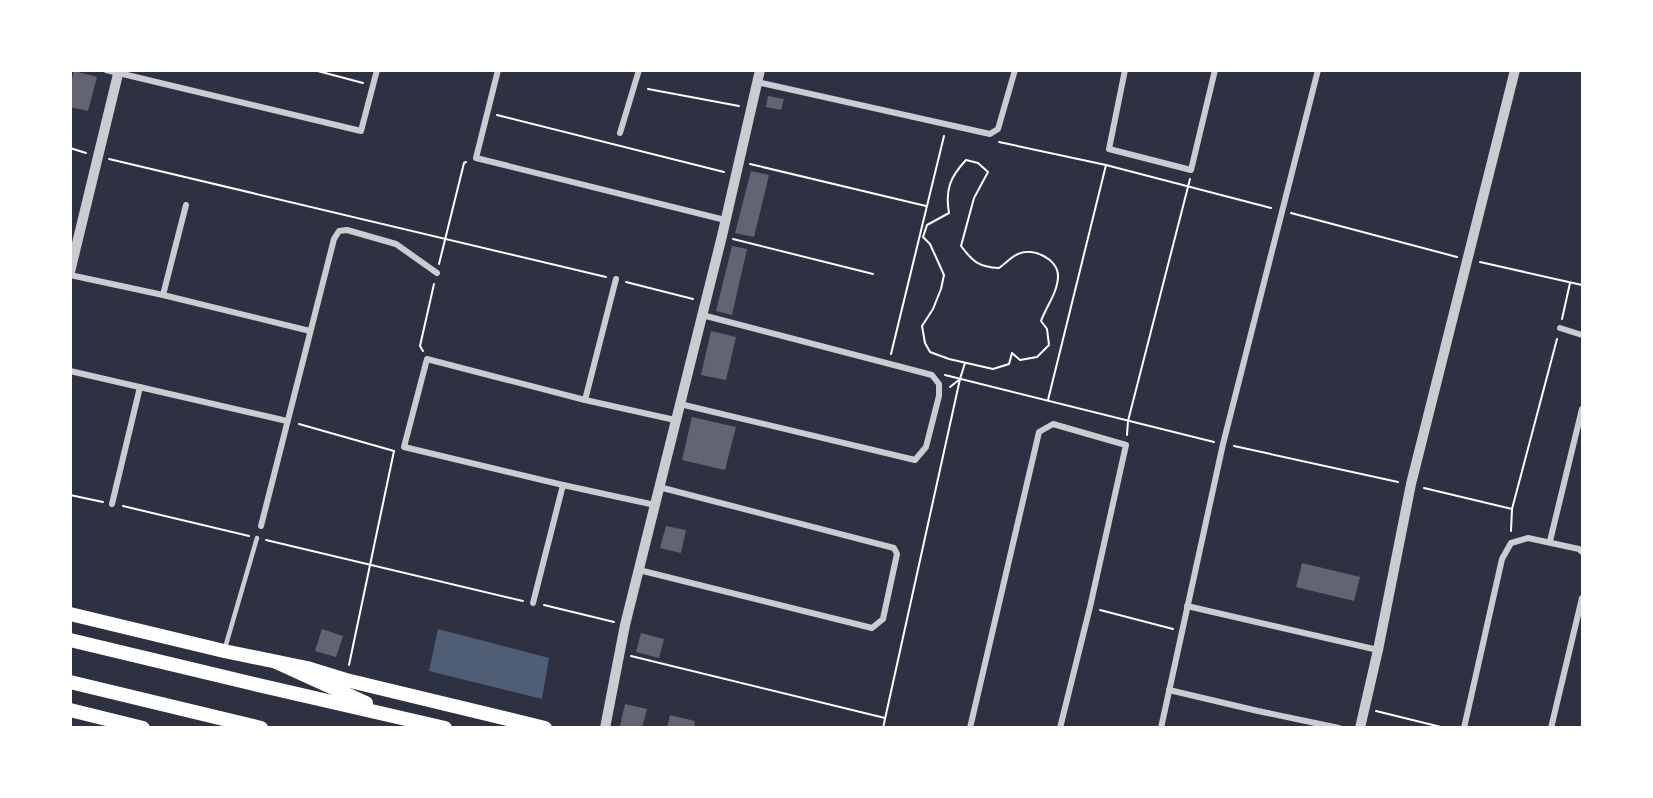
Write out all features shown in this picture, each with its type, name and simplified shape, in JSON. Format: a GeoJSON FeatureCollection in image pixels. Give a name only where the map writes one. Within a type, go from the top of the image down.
{"type":"FeatureCollection","features":[{"type":"Feature","properties":{"kind":"main road"},"geometry":{"type":"LineString","coordinates":[[70,614],[224,651],[307,668],[346,680],[545,728]]}},
{"type":"Feature","properties":{"kind":"main road"},"geometry":{"type":"LineString","coordinates":[[70,640],[445,728]]}},
{"type":"Feature","properties":{"kind":"main road"},"geometry":{"type":"LineString","coordinates":[[276,662],[393,714]]}},
{"type":"Feature","properties":{"kind":"main road"},"geometry":{"type":"LineString","coordinates":[[70,682],[261,728]]}},
{"type":"Feature","properties":{"kind":"main road"},"geometry":{"type":"LineString","coordinates":[[70,710],[143,728]]}},
{"type":"Feature","properties":{"kind":"street"},"geometry":{"type":"LineString","coordinates":[[106,70],[361,131],[377,70]]}},
{"type":"Feature","properties":{"kind":"street"},"geometry":{"type":"LineString","coordinates":[[498,70],[476,158],[725,220]]}},
{"type":"Feature","properties":{"kind":"street"},"geometry":{"type":"LineString","coordinates":[[620,133],[639,70]]}},
{"type":"Feature","properties":{"kind":"street"},"geometry":{"type":"LineString","coordinates":[[605,728],[626,625],[722,236],[760,70]]}},
{"type":"Feature","properties":{"kind":"street"},"geometry":{"type":"LineString","coordinates":[[757,82],[990,134],[998,129],[1015,70]]}},
{"type":"Feature","properties":{"kind":"street"},"geometry":{"type":"LineString","coordinates":[[1125,70],[1109,149],[1191,170],[1215,70]]}},
{"type":"Feature","properties":{"kind":"street"},"geometry":{"type":"LineString","coordinates":[[1161,728],[1223,444],[1318,70]]}},
{"type":"Feature","properties":{"kind":"street"},"geometry":{"type":"LineString","coordinates":[[1360,728],[1411,484],[1515,70]]}},
{"type":"Feature","properties":{"kind":"street"},"geometry":{"type":"LineString","coordinates":[[119,72],[70,273],[310,332]]}},
{"type":"Feature","properties":{"kind":"street"},"geometry":{"type":"LineString","coordinates":[[163,295],[186,205]]}},
{"type":"Feature","properties":{"kind":"street"},"geometry":{"type":"LineString","coordinates":[[261,526],[334,239],[339,231],[347,230],[396,244],[437,273]]}},
{"type":"Feature","properties":{"kind":"street"},"geometry":{"type":"LineString","coordinates":[[585,400],[616,279]]}},
{"type":"Feature","properties":{"kind":"street"},"geometry":{"type":"LineString","coordinates":[[680,404],[915,460],[926,447],[939,396],[939,384],[932,375],[701,315]]}},
{"type":"Feature","properties":{"kind":"street"},"geometry":{"type":"LineString","coordinates":[[1560,328],[1582,335]]}},
{"type":"Feature","properties":{"kind":"street"},"geometry":{"type":"LineString","coordinates":[[655,505],[404,447],[427,359],[585,400],[675,420]]}},
{"type":"Feature","properties":{"kind":"street"},"geometry":{"type":"LineString","coordinates":[[70,370],[287,421]]}},
{"type":"Feature","properties":{"kind":"street"},"geometry":{"type":"LineString","coordinates":[[111,504],[140,387]]}},
{"type":"Feature","properties":{"kind":"street"},"geometry":{"type":"LineString","coordinates":[[1550,541],[1582,409]]}},
{"type":"Feature","properties":{"kind":"street"},"geometry":{"type":"LineString","coordinates":[[970,728],[1039,432],[1053,424],[1126,445],[1060,728]]}},
{"type":"Feature","properties":{"kind":"street"},"geometry":{"type":"LineString","coordinates":[[534,603],[563,485]]}},
{"type":"Feature","properties":{"kind":"street"},"geometry":{"type":"LineString","coordinates":[[639,570],[872,628],[883,619],[897,554],[894,548],[659,487]]}},
{"type":"Feature","properties":{"kind":"street"},"geometry":{"type":"LineString","coordinates":[[1464,728],[1502,559],[1511,543],[1528,538],[1550,541],[1579,549],[1582,552]]}},
{"type":"Feature","properties":{"kind":"street"},"geometry":{"type":"LineString","coordinates":[[1551,728],[1582,598]]}},
{"type":"Feature","properties":{"kind":"street"},"geometry":{"type":"LineString","coordinates":[[1187,606],[1378,650]]}},
{"type":"Feature","properties":{"kind":"street"},"geometry":{"type":"LineString","coordinates":[[1170,690],[1339,728]]}},
{"type":"Feature","properties":{"kind":"lane"},"geometry":{"type":"LineString","coordinates":[[224,651],[257,538]]}},
{"type":"Feature","properties":{"kind":"path"},"geometry":{"type":"LineString","coordinates":[[314,70],[374,86]]}},
{"type":"Feature","properties":{"kind":"path"},"geometry":{"type":"LineString","coordinates":[[648,89],[751,109]]}},
{"type":"Feature","properties":{"kind":"path"},"geometry":{"type":"LineString","coordinates":[[488,112],[736,175]]}},
{"type":"Feature","properties":{"kind":"path"},"geometry":{"type":"LineString","coordinates":[[890,360],[946,130]]}},
{"type":"Feature","properties":{"kind":"path"},"geometry":{"type":"LineString","coordinates":[[991,140],[1106,165],[1467,259],[1582,285]]}},
{"type":"Feature","properties":{"kind":"path"},"geometry":{"type":"LineString","coordinates":[[70,148],[704,302]]}},
{"type":"Feature","properties":{"kind":"path"},"geometry":{"type":"LineString","coordinates":[[427,359],[420,346],[445,238],[464,163],[476,158]]}},
{"type":"Feature","properties":{"kind":"path"},"geometry":{"type":"LineString","coordinates":[[966,160],[978,163],[988,172],[974,198],[961,246],[978,265],[999,268],[1019,253],[1032,252],[1045,256],[1055,264],[1058,275],[1055,291],[1041,321],[1047,329],[1049,345],[1037,357],[1020,360],[1012,353],[1009,364],[993,369],[949,359],[930,352],[925,343],[922,326],[933,309],[944,275],[930,244],[923,237],[923,231],[927,225],[949,213],[948,187],[956,171],[966,160]]}},
{"type":"Feature","properties":{"kind":"path"},"geometry":{"type":"LineString","coordinates":[[739,162],[927,207]]}},
{"type":"Feature","properties":{"kind":"path"},"geometry":{"type":"LineString","coordinates":[[1048,400],[1106,165]]}},
{"type":"Feature","properties":{"kind":"path"},"geometry":{"type":"LineString","coordinates":[[1126,445],[1128,421],[1189,186],[1191,170]]}},
{"type":"Feature","properties":{"kind":"path"},"geometry":{"type":"LineString","coordinates":[[722,236],[873,274]]}},
{"type":"Feature","properties":{"kind":"path"},"geometry":{"type":"LineString","coordinates":[[1511,543],[1512,509],[1570,283]]}},
{"type":"Feature","properties":{"kind":"path"},"geometry":{"type":"LineString","coordinates":[[883,728],[965,363]]}},
{"type":"Feature","properties":{"kind":"path"},"geometry":{"type":"LineString","coordinates":[[940,374],[1223,444],[1411,484],[1512,509]]}},
{"type":"Feature","properties":{"kind":"path"},"geometry":{"type":"LineString","coordinates":[[939,396],[960,379]]}},
{"type":"Feature","properties":{"kind":"path"},"geometry":{"type":"LineString","coordinates":[[287,421],[394,451],[346,680]]}},
{"type":"Feature","properties":{"kind":"path"},"geometry":{"type":"LineString","coordinates":[[70,495],[626,625]]}},
{"type":"Feature","properties":{"kind":"path"},"geometry":{"type":"LineString","coordinates":[[1090,607],[1181,631]]}},
{"type":"Feature","properties":{"kind":"path"},"geometry":{"type":"LineString","coordinates":[[620,653],[885,718]]}},
{"type":"Feature","properties":{"kind":"path"},"geometry":{"type":"LineString","coordinates":[[1364,709],[1445,728]]}},
{"type":"Feature","properties":{"kind":"water"},"geometry":{"type":"Polygon","coordinates":[[[438,629],[549,658],[542,699],[429,671],[438,629]]]}},
{"type":"Feature","properties":{"kind":"building"},"geometry":{"type":"Polygon","coordinates":[[[74,71],[97,77],[88,111],[70,107],[70,86],[74,71]]]}},
{"type":"Feature","properties":{"kind":"building"},"geometry":{"type":"Polygon","coordinates":[[[768,96],[784,99],[781,110],[766,107],[768,96]]]}},
{"type":"Feature","properties":{"kind":"building"},"geometry":{"type":"Polygon","coordinates":[[[751,171],[769,175],[754,237],[735,233],[751,171]]]}},
{"type":"Feature","properties":{"kind":"building"},"geometry":{"type":"Polygon","coordinates":[[[732,246],[747,249],[732,315],[716,311],[732,246]]]}},
{"type":"Feature","properties":{"kind":"building"},"geometry":{"type":"Polygon","coordinates":[[[711,331],[736,337],[726,380],[701,375],[711,331]]]}},
{"type":"Feature","properties":{"kind":"building"},"geometry":{"type":"Polygon","coordinates":[[[692,417],[736,427],[725,470],[682,460],[692,417]]]}},
{"type":"Feature","properties":{"kind":"building"},"geometry":{"type":"Polygon","coordinates":[[[666,526],[686,530],[681,553],[660,548],[666,526]]]}},
{"type":"Feature","properties":{"kind":"building"},"geometry":{"type":"Polygon","coordinates":[[[1302,563],[1360,577],[1354,601],[1296,587],[1302,563]]]}},
{"type":"Feature","properties":{"kind":"building"},"geometry":{"type":"Polygon","coordinates":[[[322,629],[343,636],[336,657],[315,651],[322,629]]]}},
{"type":"Feature","properties":{"kind":"building"},"geometry":{"type":"Polygon","coordinates":[[[641,633],[664,639],[659,658],[636,652],[641,633]]]}},
{"type":"Feature","properties":{"kind":"building"},"geometry":{"type":"Polygon","coordinates":[[[625,704],[647,709],[642,728],[620,726],[625,704]]]}},
{"type":"Feature","properties":{"kind":"building"},"geometry":{"type":"Polygon","coordinates":[[[670,715],[695,721],[694,728],[667,728],[670,715]]]}}]}
